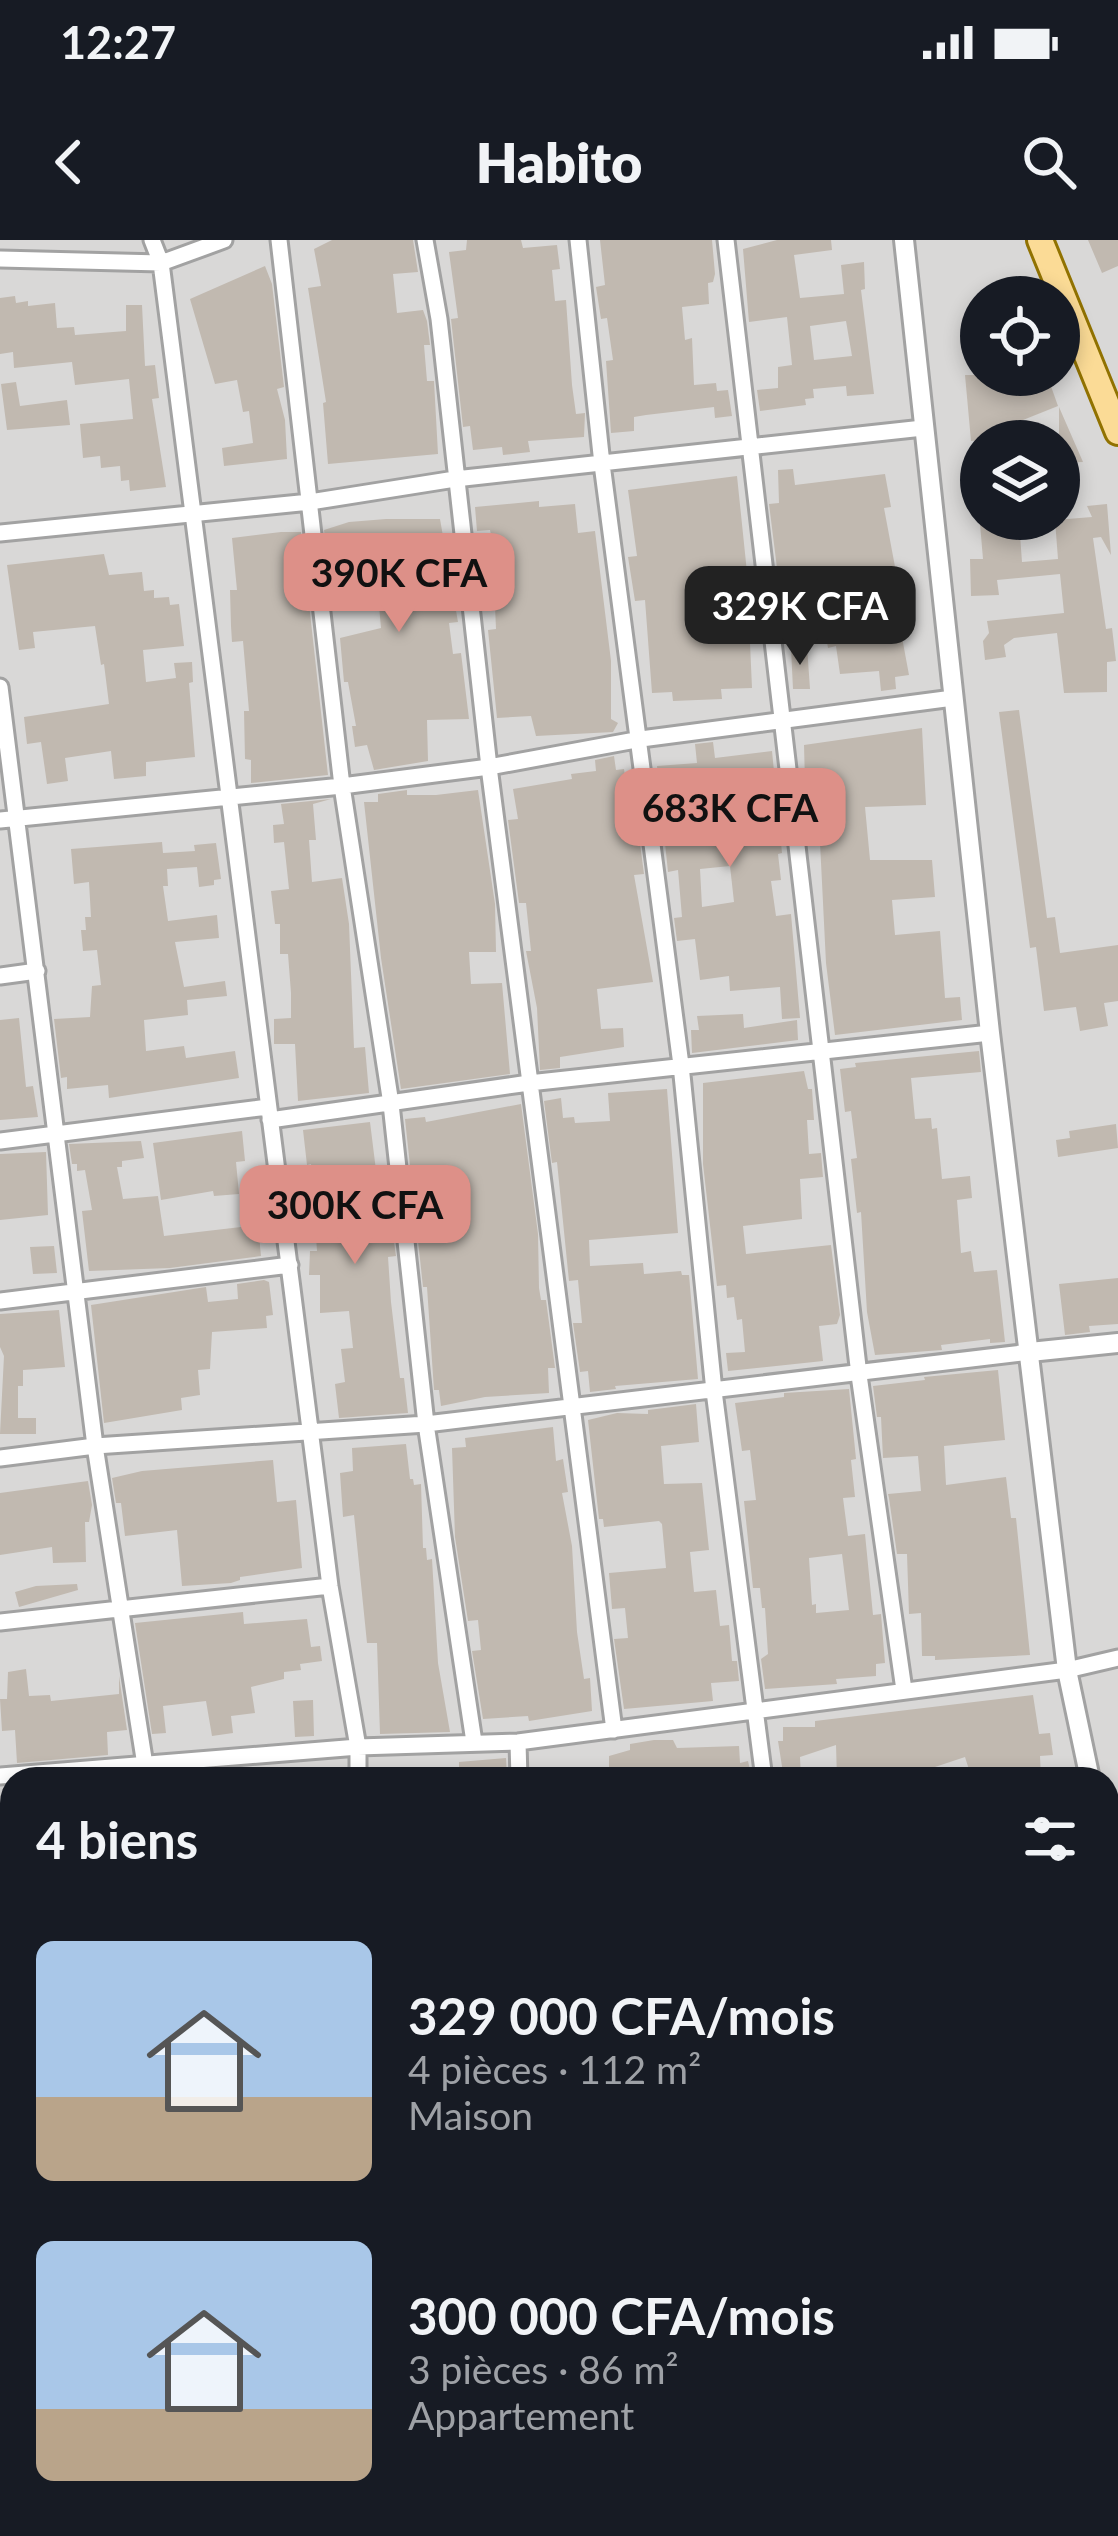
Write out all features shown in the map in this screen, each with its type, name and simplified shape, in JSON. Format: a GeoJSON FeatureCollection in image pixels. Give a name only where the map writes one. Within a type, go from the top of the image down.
{"type":"FeatureCollection","features":[{"type":"Feature","properties":{"kind":"main road"},"geometry":{"type":"LineString","coordinates":[[1040,240],[1110,386],[1118,432]]}},
{"type":"Feature","properties":{"kind":"street"},"geometry":{"type":"LineString","coordinates":[[152,240],[161,263],[330,1586],[358,1767]]}},
{"type":"Feature","properties":{"kind":"street"},"geometry":{"type":"LineString","coordinates":[[0,260],[161,263],[224,240]]}},
{"type":"Feature","properties":{"kind":"street"},"geometry":{"type":"LineString","coordinates":[[279,240],[342,786],[391,1104],[426,1424],[474,1742]]}},
{"type":"Feature","properties":{"kind":"street"},"geometry":{"type":"LineString","coordinates":[[425,240],[439,319],[489,766],[614,1730]]}},
{"type":"Feature","properties":{"kind":"street"},"geometry":{"type":"LineString","coordinates":[[578,240],[763,1767]]}},
{"type":"Feature","properties":{"kind":"street"},"geometry":{"type":"LineString","coordinates":[[726,240],[860,1375],[904,1690]]}},
{"type":"Feature","properties":{"kind":"street"},"geometry":{"type":"LineString","coordinates":[[904,240],[990,1033],[1066,1670],[1087,1767]]}},
{"type":"Feature","properties":{"kind":"street"},"geometry":{"type":"LineString","coordinates":[[0,532],[310,502],[455,479],[923,428]]}},
{"type":"Feature","properties":{"kind":"street"},"geometry":{"type":"LineString","coordinates":[[0,687],[9,819],[37,971],[95,1446],[145,1765]]}},
{"type":"Feature","properties":{"kind":"street"},"geometry":{"type":"LineString","coordinates":[[9,819],[342,786],[953,698]]}},
{"type":"Feature","properties":{"kind":"street"},"geometry":{"type":"LineString","coordinates":[[0,976],[37,971]]}},
{"type":"Feature","properties":{"kind":"street"},"geometry":{"type":"LineString","coordinates":[[0,1141],[391,1104],[529,1083],[990,1033]]}},
{"type":"Feature","properties":{"kind":"street"},"geometry":{"type":"LineString","coordinates":[[0,1300],[290,1265]]}},
{"type":"Feature","properties":{"kind":"street"},"geometry":{"type":"LineString","coordinates":[[0,1458],[95,1446],[426,1424],[1118,1343]]}},
{"type":"Feature","properties":{"kind":"street"},"geometry":{"type":"LineString","coordinates":[[0,1622],[330,1586]]}},
{"type":"Feature","properties":{"kind":"street"},"geometry":{"type":"LineString","coordinates":[[119,1767],[358,1747],[518,1742],[1066,1670],[1118,1658]]}},
{"type":"Feature","properties":{"kind":"street"},"geometry":{"type":"LineString","coordinates":[[518,1742],[519,1767]]}},
{"type":"Feature","properties":{"kind":"shaded area"},"geometry":{"type":"Polygon","coordinates":[[[0,240],[1118,240],[1118,1767],[0,1767],[0,240]]]}},
{"type":"Feature","properties":{"kind":"building"},"geometry":{"type":"Polygon","coordinates":[[[332,240],[413,240],[418,272],[393,274],[397,313],[423,310],[427,321],[430,345],[424,345],[427,381],[434,381],[438,454],[328,464],[326,402],[308,288],[321,286],[314,249],[332,240]]]}},
{"type":"Feature","properties":{"kind":"building"},"geometry":{"type":"Polygon","coordinates":[[[467,240],[521,240],[523,248],[557,245],[560,269],[552,270],[555,301],[566,300],[572,385],[576,414],[585,413],[584,437],[528,441],[530,452],[503,455],[502,447],[473,450],[470,426],[463,427],[451,319],[458,318],[449,252],[466,250],[467,240]]]}},
{"type":"Feature","properties":{"kind":"building"},"geometry":{"type":"Polygon","coordinates":[[[600,240],[712,240],[715,274],[708,283],[709,304],[682,307],[685,340],[692,338],[694,385],[716,383],[717,391],[728,390],[732,416],[715,418],[714,407],[646,415],[634,417],[634,431],[611,433],[606,361],[613,360],[607,318],[601,319],[596,287],[605,285],[600,240]]]}},
{"type":"Feature","properties":{"kind":"building"},"geometry":{"type":"Polygon","coordinates":[[[777,240],[831,240],[832,250],[794,255],[800,298],[844,294],[841,265],[864,262],[865,289],[861,290],[874,394],[847,396],[846,386],[813,389],[814,398],[805,399],[806,405],[760,411],[757,390],[778,388],[778,367],[792,365],[787,317],[749,322],[743,249],[777,240]],[[846,321],[810,326],[814,360],[852,356],[846,321]]]}},
{"type":"Feature","properties":{"kind":"building"},"geometry":{"type":"Polygon","coordinates":[[[1088,240],[1118,240],[1118,266],[1102,273],[1088,240]]]}},
{"type":"Feature","properties":{"kind":"building"},"geometry":{"type":"Polygon","coordinates":[[[265,266],[272,284],[284,387],[277,389],[287,459],[224,466],[222,448],[253,443],[249,411],[243,412],[237,380],[215,384],[190,299],[265,266]]]}},
{"type":"Feature","properties":{"kind":"building"},"geometry":{"type":"Polygon","coordinates":[[[15,296],[16,303],[28,301],[28,306],[55,303],[57,328],[74,327],[75,335],[126,331],[126,305],[142,305],[145,366],[155,365],[159,398],[152,399],[166,487],[130,491],[129,480],[121,481],[120,466],[101,468],[100,456],[83,458],[80,424],[133,419],[129,379],[75,385],[72,362],[14,368],[13,352],[0,354],[0,298],[15,296]]]}},
{"type":"Feature","properties":{"kind":"building"},"geometry":{"type":"Polygon","coordinates":[[[16,382],[20,406],[67,400],[70,425],[7,430],[1,384],[16,382]]]}},
{"type":"Feature","properties":{"kind":"building"},"geometry":{"type":"Polygon","coordinates":[[[967,396],[1054,396],[1058,406],[1023,420],[969,420],[967,396]]]}},
{"type":"Feature","properties":{"kind":"building"},"geometry":{"type":"Polygon","coordinates":[[[793,469],[795,485],[885,474],[891,507],[884,508],[909,675],[895,677],[896,689],[881,691],[879,671],[840,674],[836,646],[828,648],[821,607],[798,609],[797,598],[787,600],[784,575],[778,576],[769,504],[779,503],[778,470],[793,469]]]}},
{"type":"Feature","properties":{"kind":"building"},"geometry":{"type":"Polygon","coordinates":[[[737,476],[748,582],[747,593],[741,594],[752,688],[721,689],[722,699],[673,701],[672,692],[652,693],[645,600],[635,601],[628,557],[637,556],[628,490],[737,476]]]}},
{"type":"Feature","properties":{"kind":"building"},"geometry":{"type":"Polygon","coordinates":[[[539,501],[539,507],[575,504],[578,533],[595,531],[611,661],[611,719],[618,723],[613,732],[536,736],[531,716],[497,718],[488,630],[496,629],[492,540],[490,530],[477,531],[475,507],[539,501]]]}},
{"type":"Feature","properties":{"kind":"building"},"geometry":{"type":"Polygon","coordinates":[[[1107,504],[1111,555],[1101,537],[1093,538],[1106,629],[1112,628],[1116,661],[1107,662],[1107,692],[1064,693],[1057,633],[1014,638],[1004,645],[1006,657],[985,660],[983,641],[989,633],[987,621],[1064,613],[1060,574],[997,580],[999,595],[971,596],[970,559],[983,559],[981,540],[1020,540],[1022,562],[1058,559],[1057,540],[1080,540],[1080,518],[1092,517],[1087,506],[1107,504]]]}},
{"type":"Feature","properties":{"kind":"building"},"geometry":{"type":"Polygon","coordinates":[[[386,519],[440,519],[458,622],[449,623],[453,654],[461,653],[469,719],[427,720],[428,761],[374,770],[367,745],[355,747],[352,726],[356,726],[348,682],[344,682],[340,638],[381,628],[378,595],[337,598],[334,563],[328,564],[324,530],[386,519]]]}},
{"type":"Feature","properties":{"kind":"building"},"geometry":{"type":"Polygon","coordinates":[[[301,532],[328,775],[251,783],[251,760],[245,759],[244,711],[249,711],[243,641],[232,642],[230,590],[237,590],[232,538],[301,532]]]}},
{"type":"Feature","properties":{"kind":"building"},"geometry":{"type":"Polygon","coordinates":[[[104,554],[109,575],[142,572],[144,591],[154,590],[154,598],[169,597],[170,605],[179,604],[184,646],[143,650],[146,682],[176,678],[174,663],[192,662],[193,682],[189,683],[195,757],[146,762],[146,776],[114,779],[111,751],[65,758],[68,781],[47,784],[41,742],[27,744],[24,717],[109,704],[104,664],[95,626],[33,632],[35,648],[19,650],[7,565],[104,554]]]}},
{"type":"Feature","properties":{"kind":"building"},"geometry":{"type":"Polygon","coordinates":[[[807,646],[810,689],[793,689],[791,648],[807,646]]]}},
{"type":"Feature","properties":{"kind":"building"},"geometry":{"type":"Polygon","coordinates":[[[1019,710],[1047,918],[1055,917],[1060,953],[1118,945],[1118,1001],[1104,1003],[1108,1026],[1080,1031],[1076,1007],[1044,1011],[1036,947],[1030,948],[999,712],[1019,710]]]}},
{"type":"Feature","properties":{"kind":"building"},"geometry":{"type":"Polygon","coordinates":[[[922,728],[926,805],[865,807],[870,860],[932,860],[935,897],[892,900],[895,935],[940,931],[945,998],[960,997],[962,1020],[835,1035],[826,963],[817,782],[805,782],[804,745],[922,728]]]}},
{"type":"Feature","properties":{"kind":"building"},"geometry":{"type":"Polygon","coordinates":[[[713,742],[715,758],[772,751],[782,853],[778,854],[781,880],[771,881],[776,916],[791,914],[800,1018],[782,1019],[780,987],[730,991],[729,976],[700,980],[695,939],[677,941],[674,918],[682,917],[678,870],[668,872],[657,766],[697,763],[695,744],[713,742]],[[730,866],[700,869],[702,907],[734,902],[730,866]]]}},
{"type":"Feature","properties":{"kind":"building"},"geometry":{"type":"Polygon","coordinates":[[[614,756],[616,770],[624,769],[629,806],[635,806],[644,874],[634,875],[653,982],[597,989],[601,1029],[623,1028],[624,1047],[560,1057],[560,1068],[540,1070],[537,1008],[526,951],[531,951],[526,903],[519,903],[508,820],[518,819],[513,789],[572,779],[571,774],[596,771],[595,760],[614,756]]]}},
{"type":"Feature","properties":{"kind":"building"},"geometry":{"type":"Polygon","coordinates":[[[407,790],[407,795],[436,795],[478,790],[495,904],[496,952],[469,952],[471,984],[502,983],[510,1074],[401,1089],[364,802],[378,802],[378,794],[407,790]]]}},
{"type":"Feature","properties":{"kind":"building"},"geometry":{"type":"Polygon","coordinates":[[[331,799],[313,804],[312,882],[342,878],[349,924],[354,1048],[365,1047],[369,1093],[298,1101],[295,1044],[274,1044],[274,1019],[291,1018],[291,993],[288,954],[280,954],[280,924],[275,924],[271,891],[289,889],[284,842],[274,843],[273,825],[284,824],[281,804],[331,799]]]}},
{"type":"Feature","properties":{"kind":"building"},"geometry":{"type":"Polygon","coordinates":[[[162,842],[163,853],[195,851],[194,845],[216,843],[221,879],[214,880],[214,885],[199,887],[197,867],[167,869],[168,886],[163,886],[168,921],[217,915],[219,938],[175,942],[184,987],[225,981],[227,996],[187,1000],[188,1015],[144,1020],[146,1051],[184,1046],[186,1058],[235,1051],[239,1078],[109,1098],[108,1085],[67,1089],[67,1077],[61,1078],[54,1019],[90,1017],[92,986],[101,985],[97,950],[83,951],[81,930],[86,930],[85,917],[91,917],[89,882],[74,884],[71,849],[162,842]]]}},
{"type":"Feature","properties":{"kind":"building"},"geometry":{"type":"Polygon","coordinates":[[[743,1014],[744,1028],[797,1020],[798,1040],[692,1053],[691,1030],[699,1030],[697,1016],[743,1014]]]}},
{"type":"Feature","properties":{"kind":"building"},"geometry":{"type":"Polygon","coordinates":[[[19,1018],[26,1087],[33,1086],[38,1117],[0,1120],[0,1020],[19,1018]]]}},
{"type":"Feature","properties":{"kind":"building"},"geometry":{"type":"Polygon","coordinates":[[[979,1051],[981,1072],[911,1078],[915,1119],[931,1118],[932,1129],[937,1128],[942,1179],[970,1176],[972,1198],[957,1200],[961,1253],[971,1251],[974,1272],[997,1270],[1005,1342],[990,1343],[990,1339],[941,1345],[942,1350],[875,1355],[851,1159],[857,1158],[840,1069],[856,1067],[855,1063],[979,1051]]]}},
{"type":"Feature","properties":{"kind":"building"},"geometry":{"type":"Polygon","coordinates":[[[804,1071],[808,1089],[812,1089],[814,1120],[807,1120],[809,1154],[821,1153],[823,1177],[800,1179],[802,1219],[743,1226],[746,1254],[831,1245],[840,1315],[837,1324],[819,1326],[823,1361],[728,1371],[726,1353],[745,1352],[734,1297],[727,1298],[726,1285],[717,1286],[703,1164],[703,1083],[804,1071]]]}},
{"type":"Feature","properties":{"kind":"building"},"geometry":{"type":"Polygon","coordinates":[[[667,1089],[678,1233],[589,1240],[590,1266],[643,1263],[644,1274],[681,1271],[689,1275],[698,1379],[590,1392],[588,1371],[580,1372],[573,1323],[582,1323],[578,1280],[569,1281],[557,1162],[552,1163],[544,1101],[561,1098],[563,1118],[574,1117],[575,1123],[610,1121],[608,1093],[667,1089]]]}},
{"type":"Feature","properties":{"kind":"building"},"geometry":{"type":"Polygon","coordinates":[[[521,1104],[538,1234],[539,1288],[541,1300],[546,1300],[555,1368],[548,1368],[549,1393],[485,1397],[441,1406],[439,1390],[434,1390],[427,1287],[423,1287],[405,1119],[425,1117],[426,1122],[521,1104]]]}},
{"type":"Feature","properties":{"kind":"building"},"geometry":{"type":"Polygon","coordinates":[[[370,1122],[384,1235],[393,1235],[396,1256],[388,1257],[391,1302],[408,1413],[339,1418],[335,1384],[345,1382],[341,1349],[353,1348],[349,1311],[320,1313],[320,1275],[309,1275],[310,1251],[317,1251],[311,1164],[307,1165],[303,1130],[370,1122]]]}},
{"type":"Feature","properties":{"kind":"building"},"geometry":{"type":"Polygon","coordinates":[[[1116,1124],[1118,1148],[1058,1157],[1056,1140],[1070,1138],[1069,1131],[1116,1124]]]}},
{"type":"Feature","properties":{"kind":"building"},"geometry":{"type":"Polygon","coordinates":[[[242,1131],[245,1161],[236,1162],[239,1194],[214,1196],[213,1191],[161,1200],[153,1143],[242,1131]]]}},
{"type":"Feature","properties":{"kind":"building"},"geometry":{"type":"Polygon","coordinates":[[[141,1141],[144,1158],[122,1161],[122,1167],[117,1167],[123,1199],[158,1196],[164,1236],[258,1225],[261,1256],[170,1268],[89,1271],[82,1211],[92,1210],[85,1170],[77,1171],[77,1164],[72,1164],[69,1144],[141,1141]]]}},
{"type":"Feature","properties":{"kind":"building"},"geometry":{"type":"Polygon","coordinates":[[[46,1152],[48,1215],[0,1220],[0,1154],[46,1152]]]}},
{"type":"Feature","properties":{"kind":"building"},"geometry":{"type":"Polygon","coordinates":[[[54,1246],[57,1273],[33,1274],[30,1247],[54,1246]]]}},
{"type":"Feature","properties":{"kind":"building"},"geometry":{"type":"Polygon","coordinates":[[[1118,1278],[1118,1324],[1089,1326],[1090,1332],[1065,1335],[1059,1284],[1118,1278]]]}},
{"type":"Feature","properties":{"kind":"building"},"geometry":{"type":"Polygon","coordinates":[[[269,1282],[273,1315],[266,1316],[267,1328],[212,1332],[210,1369],[198,1370],[200,1395],[181,1398],[182,1410],[104,1423],[91,1305],[206,1287],[208,1302],[238,1299],[237,1284],[269,1282]]]}},
{"type":"Feature","properties":{"kind":"building"},"geometry":{"type":"Polygon","coordinates":[[[59,1310],[65,1367],[23,1370],[23,1386],[18,1386],[18,1418],[36,1418],[36,1434],[0,1434],[4,1356],[0,1314],[59,1310]]]}},
{"type":"Feature","properties":{"kind":"building"},"geometry":{"type":"Polygon","coordinates":[[[998,1370],[1005,1440],[944,1446],[946,1485],[1006,1477],[1011,1518],[1016,1518],[1030,1655],[935,1660],[935,1656],[922,1656],[921,1613],[909,1614],[907,1554],[897,1554],[888,1494],[921,1491],[918,1456],[883,1458],[881,1417],[877,1417],[873,1386],[998,1370]]]}},
{"type":"Feature","properties":{"kind":"building"},"geometry":{"type":"Polygon","coordinates":[[[849,1389],[855,1497],[843,1498],[848,1536],[865,1534],[873,1615],[881,1614],[885,1663],[876,1664],[876,1676],[765,1689],[761,1659],[768,1654],[765,1608],[760,1588],[753,1588],[744,1501],[756,1500],[750,1450],[742,1451],[735,1403],[784,1397],[784,1393],[849,1389]],[[842,1554],[809,1558],[816,1613],[849,1610],[842,1554]]]}},
{"type":"Feature","properties":{"kind":"building"},"geometry":{"type":"Polygon","coordinates":[[[696,1404],[699,1442],[661,1446],[664,1484],[702,1483],[709,1550],[690,1552],[694,1592],[716,1590],[720,1626],[729,1625],[739,1681],[711,1683],[713,1701],[624,1709],[614,1639],[628,1638],[625,1608],[612,1609],[609,1573],[666,1568],[662,1524],[604,1527],[599,1519],[588,1420],[696,1404]]]}},
{"type":"Feature","properties":{"kind":"building"},"geometry":{"type":"Polygon","coordinates":[[[553,1427],[556,1461],[563,1459],[568,1492],[562,1493],[572,1546],[577,1632],[584,1679],[590,1678],[592,1711],[529,1721],[528,1716],[483,1719],[472,1651],[481,1650],[478,1620],[468,1621],[455,1537],[452,1448],[466,1447],[465,1438],[553,1427]]]}},
{"type":"Feature","properties":{"kind":"building"},"geometry":{"type":"Polygon","coordinates":[[[406,1444],[410,1479],[414,1485],[421,1484],[423,1548],[427,1560],[432,1559],[438,1663],[450,1732],[380,1734],[377,1643],[367,1643],[354,1515],[343,1517],[340,1473],[353,1471],[352,1448],[406,1444]]]}},
{"type":"Feature","properties":{"kind":"building"},"geometry":{"type":"Polygon","coordinates":[[[273,1460],[277,1502],[296,1500],[302,1568],[240,1577],[231,1583],[182,1586],[177,1530],[125,1536],[112,1478],[142,1471],[273,1460]]]}},
{"type":"Feature","properties":{"kind":"building"},"geometry":{"type":"Polygon","coordinates":[[[88,1481],[92,1505],[89,1522],[85,1522],[86,1562],[53,1563],[52,1547],[0,1555],[0,1493],[88,1481]]]}},
{"type":"Feature","properties":{"kind":"building"},"geometry":{"type":"Polygon","coordinates":[[[77,1584],[78,1590],[19,1607],[15,1592],[36,1586],[77,1584]]]}},
{"type":"Feature","properties":{"kind":"building"},"geometry":{"type":"Polygon","coordinates":[[[243,1612],[244,1624],[307,1619],[311,1647],[320,1646],[322,1661],[300,1664],[301,1670],[284,1672],[284,1679],[251,1687],[255,1713],[231,1716],[233,1733],[212,1736],[206,1701],[163,1706],[166,1733],[152,1734],[135,1623],[243,1612]]]}},
{"type":"Feature","properties":{"kind":"building"},"geometry":{"type":"Polygon","coordinates":[[[26,1669],[29,1696],[50,1695],[51,1701],[119,1694],[119,1676],[127,1730],[107,1732],[108,1755],[17,1763],[15,1730],[2,1731],[0,1699],[7,1699],[8,1672],[26,1669]]]}},
{"type":"Feature","properties":{"kind":"building"},"geometry":{"type":"Polygon","coordinates":[[[1033,1695],[1039,1734],[1050,1733],[1053,1755],[1040,1756],[1040,1767],[968,1767],[965,1757],[935,1767],[837,1767],[836,1745],[800,1757],[800,1767],[782,1767],[778,1741],[783,1741],[783,1727],[815,1727],[815,1721],[1033,1695]]]}},
{"type":"Feature","properties":{"kind":"building"},"geometry":{"type":"Polygon","coordinates":[[[313,1700],[314,1736],[295,1737],[293,1701],[313,1700]]]}},
{"type":"Feature","properties":{"kind":"building"},"geometry":{"type":"Polygon","coordinates":[[[673,1740],[677,1748],[739,1746],[740,1763],[748,1761],[749,1767],[609,1767],[609,1756],[630,1750],[630,1744],[673,1740]]]}},
{"type":"Feature","properties":{"kind":"building"},"geometry":{"type":"Polygon","coordinates":[[[506,1758],[506,1767],[459,1767],[459,1762],[506,1758]]]}}]}
